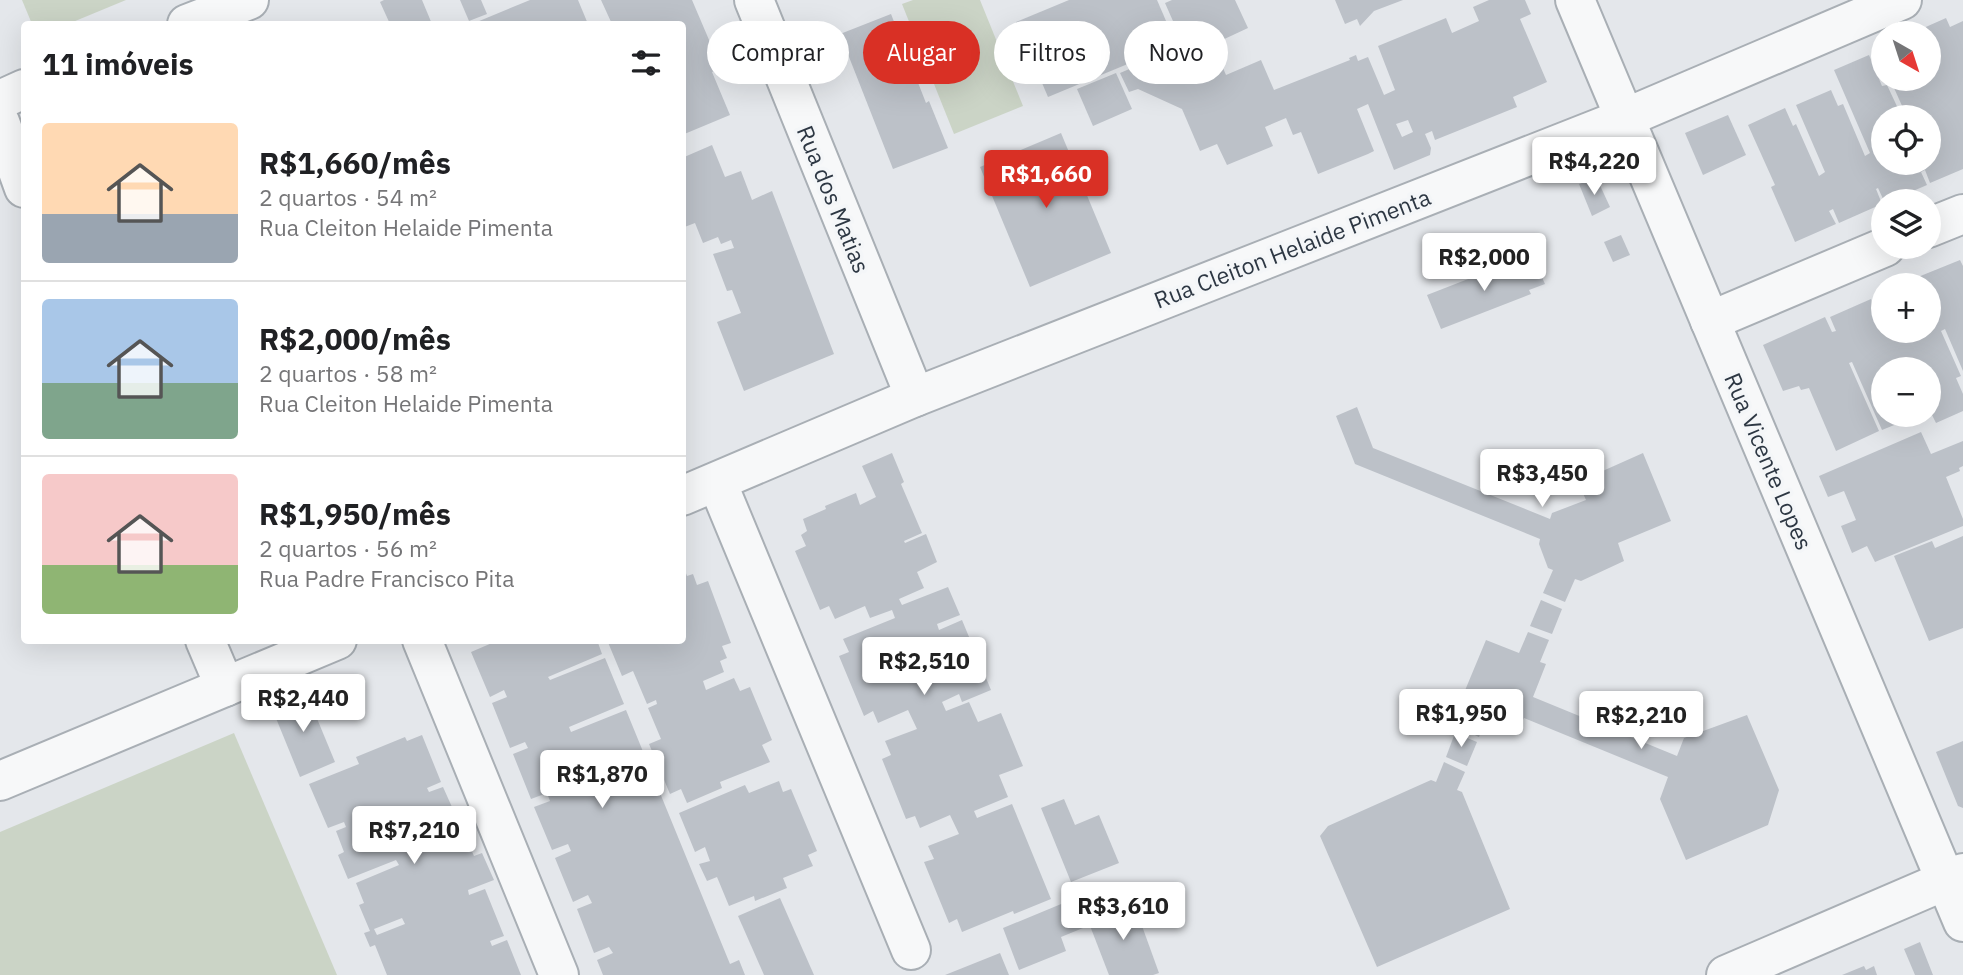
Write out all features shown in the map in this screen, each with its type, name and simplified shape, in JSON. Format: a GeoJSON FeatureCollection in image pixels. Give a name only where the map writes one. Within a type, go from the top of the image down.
{"type":"FeatureCollection","features":[{"type":"Feature","properties":{"kind":"street"},"geometry":{"type":"LineString","coordinates":[[195,21],[250,0]]}},
{"type":"Feature","properties":{"kind":"street","name":"Rua dos Matias"},"geometry":{"type":"LineString","coordinates":[[754,0],[915,397]]}},
{"type":"Feature","properties":{"kind":"street","name":"Rua Vicente Lopes"},"geometry":{"type":"LineString","coordinates":[[1575,0],[1710,321],[1955,876],[1963,922]]}},
{"type":"Feature","properties":{"kind":"street","name":"Rua Cleiton Helaide Pimenta"},"geometry":{"type":"LineString","coordinates":[[686,494],[915,397],[1625,118],[1902,0]]}},
{"type":"Feature","properties":{"kind":"street"},"geometry":{"type":"LineString","coordinates":[[0,100],[21,90]]}},
{"type":"Feature","properties":{"kind":"street"},"geometry":{"type":"LineString","coordinates":[[0,122],[21,180]]}},
{"type":"Feature","properties":{"kind":"street"},"geometry":{"type":"LineString","coordinates":[[1941,223],[1963,214]]}},
{"type":"Feature","properties":{"kind":"street"},"geometry":{"type":"LineString","coordinates":[[1710,321],[1871,253]]}},
{"type":"Feature","properties":{"kind":"street"},"geometry":{"type":"LineString","coordinates":[[717,482],[912,950]]}},
{"type":"Feature","properties":{"kind":"street"},"geometry":{"type":"LineString","coordinates":[[207,644],[225,687]]}},
{"type":"Feature","properties":{"kind":"street"},"geometry":{"type":"LineString","coordinates":[[0,781],[327,644]]}},
{"type":"Feature","properties":{"kind":"street"},"geometry":{"type":"LineString","coordinates":[[424,644],[559,975]]}},
{"type":"Feature","properties":{"kind":"street"},"geometry":{"type":"LineString","coordinates":[[1726,975],[1955,876]]}},
{"type":"Feature","properties":{"kind":"green space"},"geometry":{"type":"Polygon","coordinates":[[[22,0],[126,0],[75,21],[31,21],[22,0]]]}},
{"type":"Feature","properties":{"kind":"green space"},"geometry":{"type":"Polygon","coordinates":[[[913,0],[980,0],[994,35],[994,84],[1014,84],[1023,106],[954,134],[934,84],[980,84],[980,21],[909,21],[902,4],[913,0]]]}},
{"type":"Feature","properties":{"kind":"green space"},"geometry":{"type":"Polygon","coordinates":[[[234,733],[337,975],[0,975],[0,832],[234,733]]]}},
{"type":"Feature","properties":{"kind":"building"},"geometry":{"type":"Polygon","coordinates":[[[422,0],[431,21],[389,21],[380,2],[422,0]]]}},
{"type":"Feature","properties":{"kind":"building"},"geometry":{"type":"Polygon","coordinates":[[[460,0],[481,0],[487,14],[469,21],[460,0]]]}},
{"type":"Feature","properties":{"kind":"building"},"geometry":{"type":"Polygon","coordinates":[[[530,0],[578,0],[587,21],[479,21],[530,0]]]}},
{"type":"Feature","properties":{"kind":"building"},"geometry":{"type":"Polygon","coordinates":[[[601,0],[692,0],[707,35],[707,84],[717,84],[730,115],[686,133],[686,21],[611,21],[601,0]]]}},
{"type":"Feature","properties":{"kind":"building"},"geometry":{"type":"Polygon","coordinates":[[[1069,0],[1157,0],[1166,21],[1124,21],[1124,66],[1110,71],[1110,21],[1018,21],[1069,0]]]}},
{"type":"Feature","properties":{"kind":"building"},"geometry":{"type":"Polygon","coordinates":[[[1172,0],[1235,0],[1248,28],[1228,37],[1228,21],[1173,21],[1165,3],[1172,0]]]}},
{"type":"Feature","properties":{"kind":"building"},"geometry":{"type":"Polygon","coordinates":[[[1335,0],[1403,0],[1374,11],[1360,26],[1357,19],[1345,24],[1335,0]]]}},
{"type":"Feature","properties":{"kind":"building"},"geometry":{"type":"Polygon","coordinates":[[[1489,0],[1525,0],[1531,14],[1520,19],[1547,82],[1513,97],[1517,107],[1435,140],[1432,131],[1425,134],[1431,148],[1430,155],[1394,170],[1368,104],[1357,109],[1374,151],[1318,174],[1301,132],[1293,135],[1286,118],[1265,127],[1273,146],[1227,165],[1217,144],[1200,151],[1182,109],[1138,89],[1129,92],[1125,84],[1228,84],[1228,74],[1261,60],[1274,90],[1350,60],[1349,58],[1356,55],[1358,61],[1368,57],[1384,95],[1395,90],[1378,46],[1446,18],[1452,33],[1479,21],[1473,7],[1489,0]],[[1408,120],[1396,124],[1402,137],[1413,132],[1408,120]]]}},
{"type":"Feature","properties":{"kind":"building"},"geometry":{"type":"Polygon","coordinates":[[[891,14],[894,21],[873,21],[891,14]]]}},
{"type":"Feature","properties":{"kind":"building"},"geometry":{"type":"Polygon","coordinates":[[[1946,18],[1950,27],[1963,21],[1963,169],[1930,183],[1927,175],[1941,175],[1941,105],[1902,105],[1895,91],[1941,91],[1939,21],[1946,18]]]}},
{"type":"Feature","properties":{"kind":"building"},"geometry":{"type":"Polygon","coordinates":[[[863,25],[863,84],[919,84],[926,103],[929,101],[948,148],[893,169],[849,57],[849,30],[863,25]]]}},
{"type":"Feature","properties":{"kind":"building"},"geometry":{"type":"Polygon","coordinates":[[[1869,55],[1871,91],[1890,91],[1896,105],[1871,105],[1871,175],[1922,175],[1927,185],[1918,189],[1871,189],[1871,209],[1839,223],[1833,209],[1829,211],[1836,224],[1795,242],[1771,187],[1775,185],[1748,125],[1785,108],[1793,126],[1796,124],[1819,176],[1825,172],[1796,105],[1831,90],[1838,106],[1843,104],[1865,156],[1870,153],[1834,70],[1869,55]]]}},
{"type":"Feature","properties":{"kind":"building"},"geometry":{"type":"Polygon","coordinates":[[[1116,73],[1132,109],[1093,126],[1077,89],[1089,84],[1110,84],[1110,75],[1116,73]]]}},
{"type":"Feature","properties":{"kind":"building"},"geometry":{"type":"Polygon","coordinates":[[[1042,84],[1079,84],[1048,97],[1042,84]]]}},
{"type":"Feature","properties":{"kind":"building"},"geometry":{"type":"Polygon","coordinates":[[[1728,115],[1746,155],[1703,175],[1685,133],[1728,115]]]}},
{"type":"Feature","properties":{"kind":"building"},"geometry":{"type":"Polygon","coordinates":[[[1061,133],[1111,253],[1030,287],[980,167],[1061,133]]]}},
{"type":"Feature","properties":{"kind":"building"},"geometry":{"type":"Polygon","coordinates":[[[712,145],[725,177],[741,171],[752,200],[772,191],[834,354],[744,391],[717,322],[741,313],[732,290],[727,291],[713,254],[734,248],[731,240],[721,244],[718,237],[703,243],[695,223],[686,226],[686,156],[712,145]]]}},
{"type":"Feature","properties":{"kind":"building"},"geometry":{"type":"Polygon","coordinates":[[[1593,179],[1598,181],[1610,207],[1592,216],[1579,184],[1593,179]]]}},
{"type":"Feature","properties":{"kind":"building"},"geometry":{"type":"Polygon","coordinates":[[[1621,235],[1630,255],[1613,262],[1604,242],[1621,235]]]}},
{"type":"Feature","properties":{"kind":"building"},"geometry":{"type":"Polygon","coordinates":[[[1517,260],[1519,263],[1527,260],[1535,275],[1540,273],[1545,284],[1529,290],[1531,294],[1441,329],[1427,295],[1517,260]]]}},
{"type":"Feature","properties":{"kind":"building"},"geometry":{"type":"Polygon","coordinates":[[[1960,260],[1963,266],[1963,371],[1945,329],[1941,331],[1941,273],[1928,273],[1960,260]]]}},
{"type":"Feature","properties":{"kind":"building"},"geometry":{"type":"Polygon","coordinates":[[[1871,299],[1871,343],[1941,343],[1941,331],[1961,376],[1956,378],[1963,394],[1963,411],[1941,421],[1941,357],[1871,357],[1871,405],[1852,362],[1849,363],[1871,413],[1871,427],[1877,427],[1879,431],[1836,451],[1809,388],[1801,390],[1799,386],[1783,391],[1763,345],[1825,317],[1832,332],[1836,331],[1830,317],[1871,299]]]}},
{"type":"Feature","properties":{"kind":"building"},"geometry":{"type":"Polygon","coordinates":[[[1357,407],[1373,448],[1550,519],[1552,513],[1586,500],[1578,482],[1643,453],[1671,521],[1618,543],[1624,561],[1581,581],[1575,579],[1565,602],[1543,593],[1553,570],[1548,568],[1539,544],[1540,539],[1355,464],[1336,416],[1357,407]]]}},
{"type":"Feature","properties":{"kind":"building"},"geometry":{"type":"Polygon","coordinates":[[[1921,432],[1931,454],[1963,441],[1963,466],[1959,468],[1960,471],[1946,477],[1963,519],[1963,526],[1875,562],[1867,546],[1852,553],[1841,526],[1856,520],[1844,491],[1828,497],[1819,476],[1921,432]]]}},
{"type":"Feature","properties":{"kind":"building"},"geometry":{"type":"Polygon","coordinates":[[[892,453],[904,482],[901,484],[922,533],[904,541],[905,543],[926,534],[937,562],[917,572],[924,588],[899,599],[902,605],[948,587],[960,615],[937,624],[939,630],[962,620],[991,690],[962,702],[959,694],[942,702],[946,711],[969,702],[978,722],[1001,713],[1023,766],[999,775],[1008,797],[974,811],[977,818],[1012,804],[1051,899],[962,932],[957,919],[949,923],[924,862],[934,859],[928,846],[959,834],[950,815],[920,828],[915,816],[906,819],[882,759],[891,755],[885,741],[917,729],[908,710],[878,723],[873,711],[864,716],[839,656],[849,652],[843,639],[895,618],[892,610],[870,618],[865,606],[835,619],[829,606],[820,610],[795,551],[806,546],[801,535],[807,531],[803,519],[856,493],[860,505],[876,497],[862,466],[892,453]],[[955,643],[952,645],[960,664],[963,663],[955,643]]]}},
{"type":"Feature","properties":{"kind":"building"},"geometry":{"type":"Polygon","coordinates":[[[1963,536],[1963,628],[1929,641],[1894,556],[1932,541],[1935,548],[1963,536]]]}},
{"type":"Feature","properties":{"kind":"building"},"geometry":{"type":"Polygon","coordinates":[[[686,573],[687,576],[693,574],[697,585],[708,581],[731,643],[722,646],[727,658],[720,661],[724,672],[703,681],[706,690],[734,678],[740,691],[750,687],[772,740],[762,745],[770,762],[720,782],[722,788],[687,803],[681,789],[670,794],[649,744],[661,739],[648,708],[657,704],[656,700],[647,704],[633,671],[622,676],[609,644],[686,644],[686,573]]]}},
{"type":"Feature","properties":{"kind":"building"},"geometry":{"type":"Polygon","coordinates":[[[1541,600],[1562,609],[1552,634],[1530,626],[1541,600]]]}},
{"type":"Feature","properties":{"kind":"building"},"geometry":{"type":"Polygon","coordinates":[[[1528,632],[1549,640],[1540,662],[1546,664],[1533,697],[1677,756],[1684,738],[1747,715],[1779,790],[1768,825],[1686,860],[1660,799],[1668,777],[1524,718],[1521,724],[1489,711],[1479,737],[1458,727],[1468,704],[1461,700],[1486,640],[1519,653],[1528,632]]]}},
{"type":"Feature","properties":{"kind":"building"},"geometry":{"type":"Polygon","coordinates":[[[490,644],[598,644],[602,654],[548,677],[550,680],[605,658],[624,704],[569,727],[571,732],[626,710],[730,964],[739,960],[745,975],[603,975],[597,960],[613,953],[609,947],[594,953],[577,909],[592,903],[588,895],[573,902],[555,858],[571,851],[568,844],[552,850],[534,807],[550,801],[547,793],[531,799],[513,754],[528,748],[525,742],[510,748],[492,703],[507,697],[504,690],[490,697],[471,652],[490,644]]]}},
{"type":"Feature","properties":{"kind":"building"},"geometry":{"type":"Polygon","coordinates":[[[306,692],[335,762],[300,777],[271,706],[306,692]]]}},
{"type":"Feature","properties":{"kind":"building"},"geometry":{"type":"Polygon","coordinates":[[[1455,733],[1477,742],[1467,766],[1446,757],[1455,733]]]}},
{"type":"Feature","properties":{"kind":"building"},"geometry":{"type":"Polygon","coordinates":[[[422,735],[441,782],[427,788],[429,792],[443,787],[474,856],[482,853],[494,880],[468,890],[469,895],[485,889],[504,936],[490,941],[492,946],[507,940],[521,975],[387,975],[375,945],[370,947],[364,933],[370,931],[359,905],[364,903],[356,883],[399,865],[396,860],[348,879],[338,855],[344,852],[336,831],[346,827],[344,822],[328,828],[309,784],[359,764],[356,757],[405,737],[407,741],[422,735]],[[402,918],[374,929],[377,935],[405,924],[402,918]]]}},
{"type":"Feature","properties":{"kind":"building"},"geometry":{"type":"Polygon","coordinates":[[[1963,741],[1963,808],[1958,806],[1936,752],[1963,741]]]}},
{"type":"Feature","properties":{"kind":"building"},"geometry":{"type":"Polygon","coordinates":[[[1444,762],[1465,772],[1457,790],[1462,792],[1510,909],[1377,967],[1320,836],[1328,826],[1431,780],[1436,782],[1444,762]]]}},
{"type":"Feature","properties":{"kind":"building"},"geometry":{"type":"Polygon","coordinates":[[[779,781],[783,792],[791,789],[817,851],[808,855],[813,866],[783,878],[787,888],[755,901],[754,896],[729,906],[717,877],[707,881],[699,864],[710,861],[705,847],[695,852],[679,813],[745,785],[749,793],[779,781]]]}},
{"type":"Feature","properties":{"kind":"building"},"geometry":{"type":"Polygon","coordinates":[[[1064,799],[1075,825],[1099,815],[1119,863],[1071,882],[1041,808],[1064,799]]]}},
{"type":"Feature","properties":{"kind":"building"},"geometry":{"type":"Polygon","coordinates":[[[1078,897],[1087,918],[1081,921],[1083,928],[1061,937],[1066,951],[1019,970],[1003,928],[1078,897]]]}},
{"type":"Feature","properties":{"kind":"building"},"geometry":{"type":"Polygon","coordinates":[[[780,898],[814,975],[764,975],[738,916],[780,898]]]}},
{"type":"Feature","properties":{"kind":"building"},"geometry":{"type":"Polygon","coordinates":[[[1133,901],[1159,973],[1109,975],[1087,918],[1133,901]]]}},
{"type":"Feature","properties":{"kind":"building"},"geometry":{"type":"Polygon","coordinates":[[[1920,942],[1933,975],[1915,975],[1904,949],[1920,942]]]}},
{"type":"Feature","properties":{"kind":"building"},"geometry":{"type":"Polygon","coordinates":[[[1000,953],[1009,975],[945,975],[1000,953]]]}},
{"type":"Feature","properties":{"kind":"building"},"geometry":{"type":"Polygon","coordinates":[[[1864,966],[1866,970],[1874,966],[1877,975],[1842,975],[1864,966]]]}}]}
